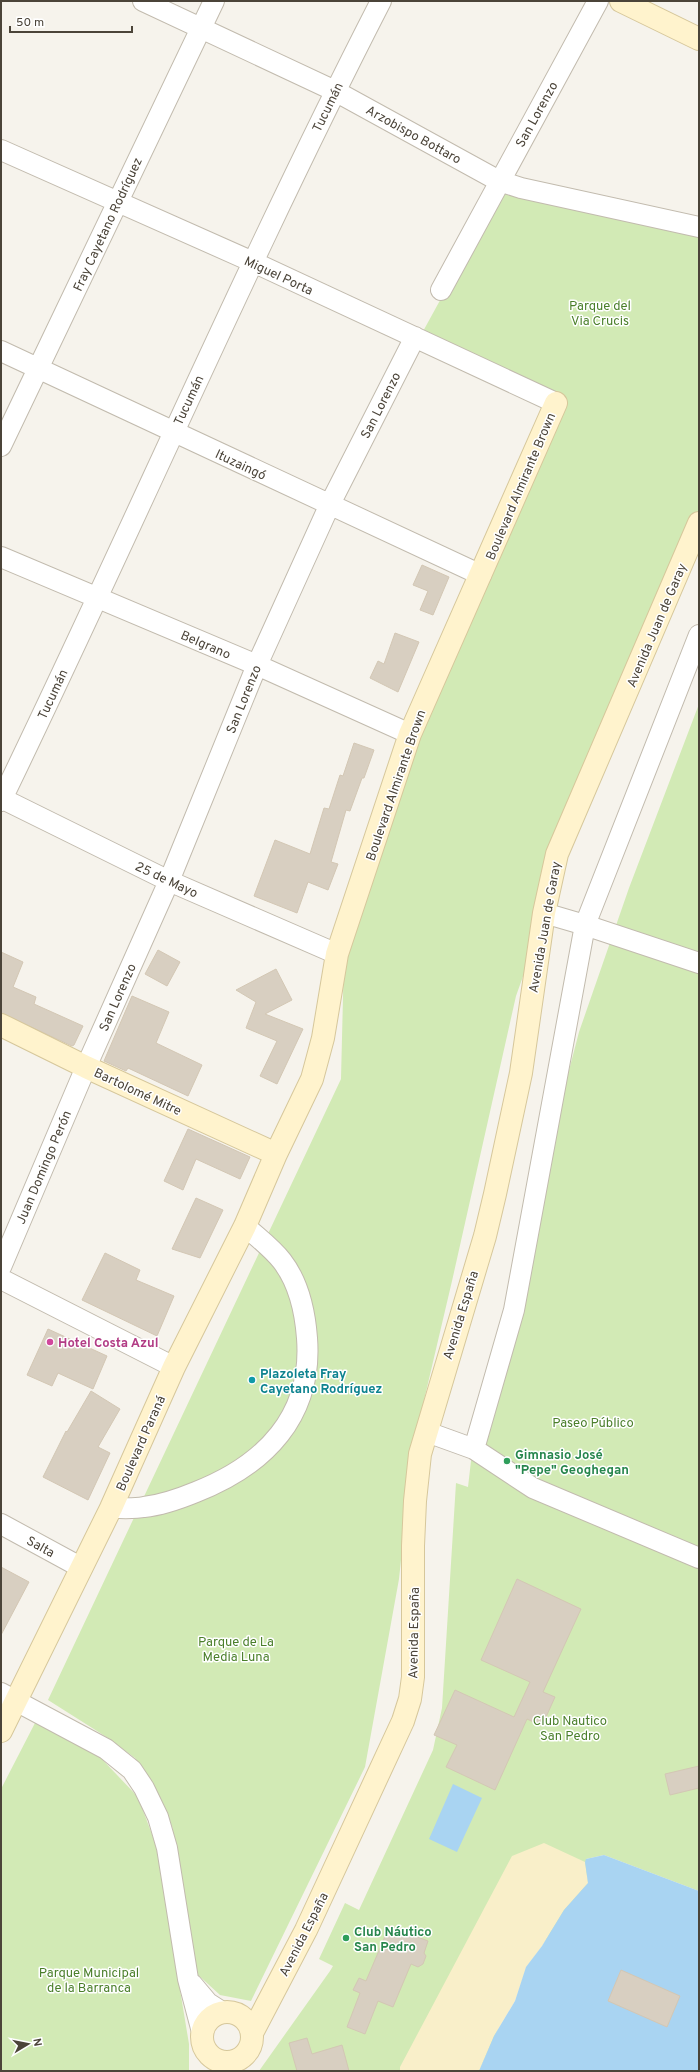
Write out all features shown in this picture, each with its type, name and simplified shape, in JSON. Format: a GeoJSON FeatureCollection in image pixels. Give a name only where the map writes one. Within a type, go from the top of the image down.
{"type":"FeatureCollection","features":[{"type":"Feature","properties":{"kind":"main road"},"geometry":{"type":"LineString","coordinates":[[621,1],[699,39]]}},
{"type":"Feature","properties":{"kind":"main road","name":"Boulevard Almirante Brown"},"geometry":{"type":"LineString","coordinates":[[276,1154],[316,1068],[323,1038],[337,954],[410,734],[556,403]]}},
{"type":"Feature","properties":{"kind":"main road","name":"Avenida Juan de Garay"},"geometry":{"type":"LineString","coordinates":[[485,1236],[521,1073],[544,913],[557,854],[699,523]]}},
{"type":"Feature","properties":{"kind":"main road","name":"Bartolomé Mitre"},"geometry":{"type":"LineString","coordinates":[[1,1025],[86,1067],[276,1154]]}},
{"type":"Feature","properties":{"kind":"main road","name":"Boulevard Paraná"},"geometry":{"type":"LineString","coordinates":[[1,1731],[9,1697],[82,1568],[111,1508],[174,1367],[245,1226],[276,1154]]}},
{"type":"Feature","properties":{"kind":"main road","name":"Avenida España"},"geometry":{"type":"LineString","coordinates":[[202,2032],[206,2062],[214,2059],[226,2067],[238,2060],[250,2049],[249,2025],[265,2007],[310,1923],[402,1721],[410,1699],[414,1657],[413,1546],[415,1501],[420,1454],[485,1236]]}},
{"type":"Feature","properties":{"kind":"main road"},"geometry":{"type":"LineString","coordinates":[[202,2032],[209,2019],[222,2012],[234,2012],[249,2025]]}},
{"type":"Feature","properties":{"kind":"street","name":"Arzobispo Bottaro"},"geometry":{"type":"LineString","coordinates":[[142,1],[201,27],[335,91],[499,181],[521,188],[699,227]]}},
{"type":"Feature","properties":{"kind":"street","name":"Fray Cayetano Rodríguez"},"geometry":{"type":"LineString","coordinates":[[1,446],[214,1]]}},
{"type":"Feature","properties":{"kind":"street","name":"Tucumán"},"geometry":{"type":"LineString","coordinates":[[1,799],[98,598],[173,432],[253,262],[335,91],[381,1]]}},
{"type":"Feature","properties":{"kind":"street","name":"San Lorenzo"},"geometry":{"type":"LineString","coordinates":[[441,290],[598,1]]}},
{"type":"Feature","properties":{"kind":"street","name":"Miguel Porta"},"geometry":{"type":"LineString","coordinates":[[1,150],[117,203],[253,262],[556,403]]}},
{"type":"Feature","properties":{"kind":"street","name":"San Lorenzo"},"geometry":{"type":"LineString","coordinates":[[86,1067],[169,881],[257,665],[330,504],[415,337]]}},
{"type":"Feature","properties":{"kind":"street","name":"Ituzaingó"},"geometry":{"type":"LineString","coordinates":[[1,351],[481,575]]}},
{"type":"Feature","properties":{"kind":"street","name":"Belgrano"},"geometry":{"type":"LineString","coordinates":[[1,557],[257,665],[410,734]]}},
{"type":"Feature","properties":{"kind":"street"},"geometry":{"type":"LineString","coordinates":[[474,1449],[514,1310],[585,925],[699,636]]}},
{"type":"Feature","properties":{"kind":"street","name":"25 de Mayo"},"geometry":{"type":"LineString","coordinates":[[1,799],[169,881],[337,954]]}},
{"type":"Feature","properties":{"kind":"street"},"geometry":{"type":"LineString","coordinates":[[544,913],[699,963]]}},
{"type":"Feature","properties":{"kind":"street","name":"Juan Domingo Perón"},"geometry":{"type":"LineString","coordinates":[[1,1267],[86,1067]]}},
{"type":"Feature","properties":{"kind":"street"},"geometry":{"type":"LineString","coordinates":[[111,1508],[143,1508],[172,1502],[218,1483],[258,1458],[278,1438],[297,1408],[304,1380],[308,1353],[306,1319],[297,1286],[282,1261],[245,1226]]}},
{"type":"Feature","properties":{"kind":"street"},"geometry":{"type":"LineString","coordinates":[[1,1279],[174,1367]]}},
{"type":"Feature","properties":{"kind":"street"},"geometry":{"type":"LineString","coordinates":[[427,1432],[474,1449],[533,1488],[699,1558]]}},
{"type":"Feature","properties":{"kind":"street","name":"Salta"},"geometry":{"type":"LineString","coordinates":[[1,1524],[82,1568]]}},
{"type":"Feature","properties":{"kind":"street"},"geometry":{"type":"LineString","coordinates":[[9,1697],[106,1750],[132,1770],[144,1788],[158,1817],[168,1848],[188,1979],[202,2032]]}},
{"type":"Feature","properties":{"kind":"street"},"geometry":{"type":"LineString","coordinates":[[188,1979],[208,2003],[222,2012]]}},
{"type":"Feature","properties":{"kind":"green space"},"geometry":{"type":"Polygon","coordinates":[[[500,191],[699,233],[699,535],[584,805],[516,996],[413,1447],[399,1579],[365,1767],[251,2001],[220,1995],[196,1973],[172,1826],[135,1758],[108,1738],[48,1700],[341,1079],[344,956],[416,737],[561,403],[421,335],[500,191]]]}},
{"type":"Feature","properties":{"kind":"green space"},"geometry":{"type":"Polygon","coordinates":[[[699,704],[699,1891],[604,1855],[586,1859],[588,1883],[526,1967],[479,2071],[259,2071],[333,1966],[319,1959],[345,1903],[359,1910],[433,1750],[442,1708],[456,1483],[468,1487],[474,1435],[579,1032],[629,888],[699,704]]]}},
{"type":"Feature","properties":{"kind":"green space","name":"Parque Municipal de la Barranca"},"geometry":{"type":"Polygon","coordinates":[[[35,1723],[98,1755],[138,1797],[156,1845],[189,2044],[189,2071],[1,2071],[1,1789],[35,1723]]]}},
{"type":"Feature","properties":{"kind":"sand"},"geometry":{"type":"Polygon","coordinates":[[[544,1843],[585,1862],[588,1883],[564,1910],[542,1946],[527,1966],[515,2001],[494,2036],[479,2071],[400,2071],[400,2067],[512,1856],[544,1843]]]}},
{"type":"Feature","properties":{"kind":"water"},"geometry":{"type":"Polygon","coordinates":[[[453,1784],[482,1798],[457,1852],[429,1839],[453,1784]]]}},
{"type":"Feature","properties":{"kind":"water"},"geometry":{"type":"Polygon","coordinates":[[[604,1855],[699,1891],[699,2071],[479,2071],[494,2036],[515,2001],[526,1967],[542,1946],[564,1910],[588,1883],[585,1862],[586,1859],[604,1855]]]}},
{"type":"Feature","properties":{"kind":"building"},"geometry":{"type":"Polygon","coordinates":[[[422,565],[449,577],[433,615],[420,610],[428,591],[413,585],[422,565]]]}},
{"type":"Feature","properties":{"kind":"building"},"geometry":{"type":"Polygon","coordinates":[[[395,633],[419,642],[398,692],[370,678],[378,661],[384,664],[395,633]]]}},
{"type":"Feature","properties":{"kind":"building"},"geometry":{"type":"Polygon","coordinates":[[[354,743],[374,750],[350,811],[346,810],[331,862],[338,864],[328,890],[308,882],[297,913],[254,896],[275,840],[310,854],[324,808],[329,809],[340,775],[343,776],[354,743]]]}},
{"type":"Feature","properties":{"kind":"building"},"geometry":{"type":"Polygon","coordinates":[[[158,950],[180,962],[167,986],[145,974],[158,950]]]}},
{"type":"Feature","properties":{"kind":"building"},"geometry":{"type":"Polygon","coordinates":[[[1,952],[23,962],[13,987],[36,997],[34,1004],[83,1026],[74,1045],[72,1046],[1,1013],[1,952]]]}},
{"type":"Feature","properties":{"kind":"building"},"geometry":{"type":"Polygon","coordinates":[[[276,969],[292,1000],[265,1014],[303,1029],[277,1084],[260,1076],[277,1041],[246,1028],[256,1002],[236,990],[276,969]]]}},
{"type":"Feature","properties":{"kind":"building"},"geometry":{"type":"Polygon","coordinates":[[[132,996],[169,1012],[156,1043],[202,1065],[188,1096],[128,1068],[126,1071],[104,1061],[132,996]]]}},
{"type":"Feature","properties":{"kind":"building"},"geometry":{"type":"Polygon","coordinates":[[[188,1129],[250,1157],[240,1179],[196,1159],[183,1190],[164,1181],[188,1129]]]}},
{"type":"Feature","properties":{"kind":"building"},"geometry":{"type":"Polygon","coordinates":[[[196,1198],[223,1210],[200,1258],[172,1249],[196,1198]]]}},
{"type":"Feature","properties":{"kind":"building"},"geometry":{"type":"Polygon","coordinates":[[[105,1253],[140,1270],[136,1280],[174,1296],[157,1336],[82,1300],[105,1253]]]}},
{"type":"Feature","properties":{"kind":"building"},"geometry":{"type":"Polygon","coordinates":[[[48,1329],[107,1356],[93,1389],[58,1373],[52,1386],[27,1375],[48,1329]]]}},
{"type":"Feature","properties":{"kind":"building"},"geometry":{"type":"Polygon","coordinates":[[[91,1391],[120,1409],[98,1447],[110,1453],[88,1500],[43,1477],[66,1431],[67,1432],[91,1391]]]}},
{"type":"Feature","properties":{"kind":"building"},"geometry":{"type":"Polygon","coordinates":[[[1,1567],[29,1582],[1,1635],[1,1567]]]}},
{"type":"Feature","properties":{"kind":"building"},"geometry":{"type":"Polygon","coordinates":[[[517,1579],[581,1609],[543,1692],[555,1697],[542,1726],[527,1719],[495,1790],[446,1767],[457,1745],[434,1735],[455,1690],[514,1717],[530,1682],[481,1660],[517,1579]]]}},
{"type":"Feature","properties":{"kind":"building"},"geometry":{"type":"Polygon","coordinates":[[[699,1766],[699,1788],[670,1795],[665,1774],[699,1766]]]}},
{"type":"Feature","properties":{"kind":"building"},"geometry":{"type":"Polygon","coordinates":[[[392,1927],[428,1941],[424,1953],[426,1956],[423,1964],[418,1967],[411,1964],[393,2007],[378,2001],[365,2034],[347,2027],[360,1993],[353,1990],[359,1978],[366,1981],[386,1934],[392,1927]]]}},
{"type":"Feature","properties":{"kind":"building"},"geometry":{"type":"Polygon","coordinates":[[[621,1970],[680,1996],[667,2027],[608,2001],[621,1970]]]}},
{"type":"Feature","properties":{"kind":"building"},"geometry":{"type":"Polygon","coordinates":[[[307,2038],[312,2054],[342,2045],[349,2071],[297,2071],[289,2043],[307,2038]]]}},
{"type":"Feature","properties":{"kind":"place","name":"Hotel Costa Azul"},"geometry":{"type":"Point","coordinates":[50,1342]}},
{"type":"Feature","properties":{"kind":"place","name":"Plazoleta Fray Cayetano Rodríguez"},"geometry":{"type":"Point","coordinates":[252,1380]}},
{"type":"Feature","properties":{"kind":"place","name":"Gimnasio José \"Pepe\" Geoghegan"},"geometry":{"type":"Point","coordinates":[507,1461]}},
{"type":"Feature","properties":{"kind":"place","name":"Club Náutico San Pedro"},"geometry":{"type":"Point","coordinates":[346,1938]}},
{"type":"Feature","properties":{"kind":"park label","name":"Parque del Via Crucis"},"geometry":{"type":"Point","coordinates":[600,312]}},
{"type":"Feature","properties":{"kind":"park label","name":"Paseo Público"},"geometry":{"type":"Point","coordinates":[593,1422]}},
{"type":"Feature","properties":{"kind":"park label","name":"Parque de La Media Luna"},"geometry":{"type":"Point","coordinates":[236,1648]}},
{"type":"Feature","properties":{"kind":"park label","name":"Club Nautico San Pedro"},"geometry":{"type":"Point","coordinates":[570,1728]}}]}
